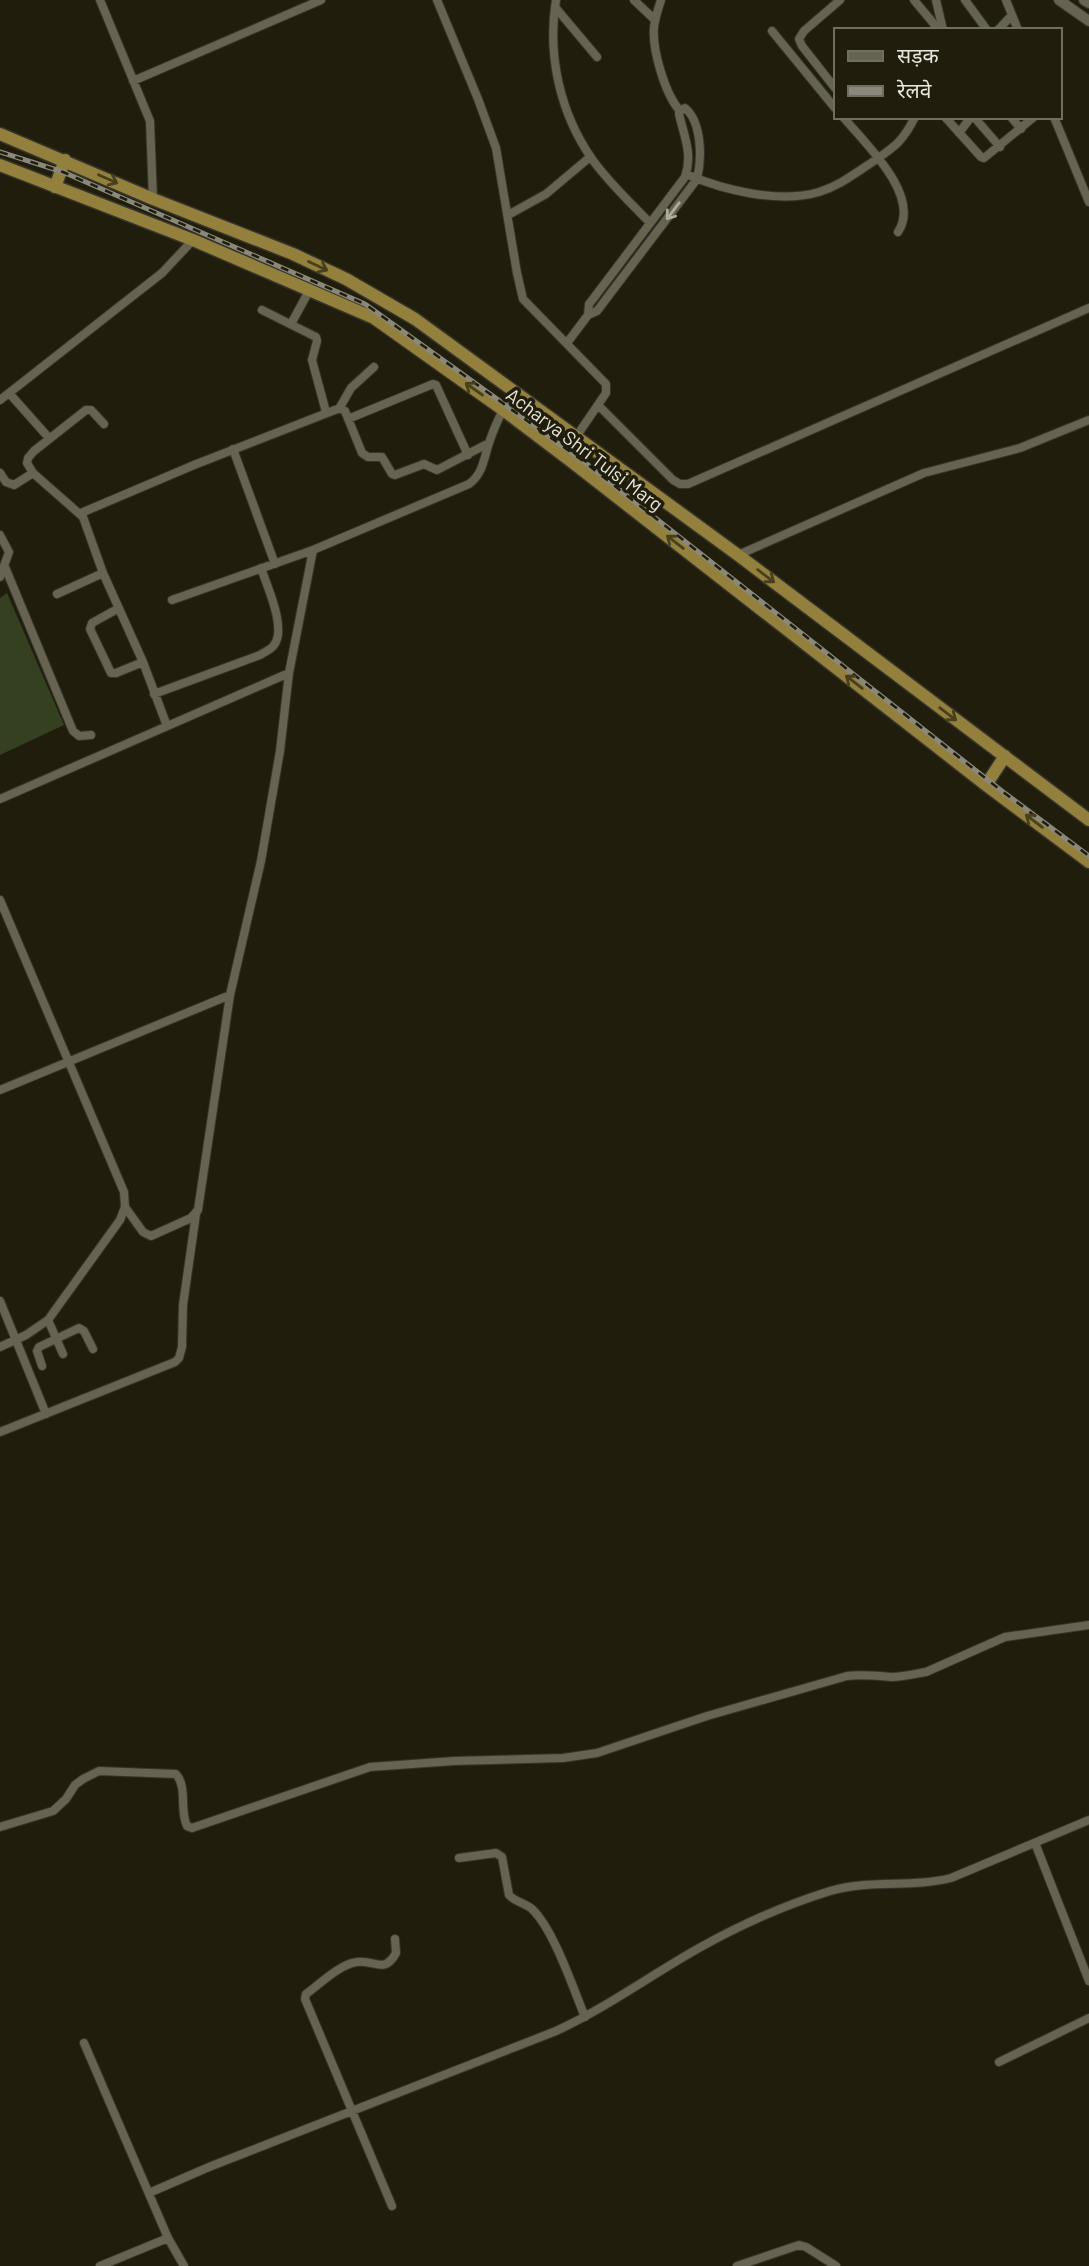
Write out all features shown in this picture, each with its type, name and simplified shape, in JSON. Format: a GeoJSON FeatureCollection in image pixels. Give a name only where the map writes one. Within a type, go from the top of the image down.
{"type":"FeatureCollection","features":[{"type":"Feature","properties":{"kind":"highway","name":"Acharya Shri Tulsi Marg"},"geometry":{"type":"LineString","coordinates":[[0,134],[153,199],[293,254],[346,279],[415,319],[738,555],[1089,820]]}},
{"type":"Feature","properties":{"kind":"highway"},"geometry":{"type":"LineString","coordinates":[[55,187],[65,160]]}},
{"type":"Feature","properties":{"kind":"highway","name":"Acharya Shri Tulsi Marg"},"geometry":{"type":"LineString","coordinates":[[0,165],[193,240],[374,318],[502,409],[1089,862]]}},
{"type":"Feature","properties":{"kind":"highway"},"geometry":{"type":"LineString","coordinates":[[986,785],[1005,757]]}},
{"type":"Feature","properties":{"kind":"street"},"geometry":{"type":"LineString","coordinates":[[100,0],[146,107],[152,131],[153,199]]}},
{"type":"Feature","properties":{"kind":"street"},"geometry":{"type":"LineString","coordinates":[[133,81],[321,0]]}},
{"type":"Feature","properties":{"kind":"street"},"geometry":{"type":"LineString","coordinates":[[437,0],[492,134],[523,299],[606,384],[606,393],[576,437]]}},
{"type":"Feature","properties":{"kind":"street"},"geometry":{"type":"LineString","coordinates":[[634,0],[655,20]]}},
{"type":"Feature","properties":{"kind":"street"},"geometry":{"type":"LineString","coordinates":[[588,315],[589,304],[686,174],[690,159],[680,110],[663,75],[654,34],[661,0]]}},
{"type":"Feature","properties":{"kind":"street"},"geometry":{"type":"LineString","coordinates":[[834,87],[799,39],[804,31],[840,0]]}},
{"type":"Feature","properties":{"kind":"street"},"geometry":{"type":"LineString","coordinates":[[914,0],[939,28]]}},
{"type":"Feature","properties":{"kind":"street"},"geometry":{"type":"LineString","coordinates":[[936,0],[941,28]]}},
{"type":"Feature","properties":{"kind":"street"},"geometry":{"type":"LineString","coordinates":[[965,0],[986,28]]}},
{"type":"Feature","properties":{"kind":"street"},"geometry":{"type":"LineString","coordinates":[[1006,0],[1017,28]]}},
{"type":"Feature","properties":{"kind":"street"},"geometry":{"type":"LineString","coordinates":[[1059,0],[1089,21]]}},
{"type":"Feature","properties":{"kind":"street"},"geometry":{"type":"LineString","coordinates":[[1084,0],[1089,3]]}},
{"type":"Feature","properties":{"kind":"street"},"geometry":{"type":"LineString","coordinates":[[556,4],[597,57]]}},
{"type":"Feature","properties":{"kind":"street"},"geometry":{"type":"LineString","coordinates":[[556,4],[553,27],[556,76],[580,137],[590,157],[606,178],[650,223]]}},
{"type":"Feature","properties":{"kind":"street"},"geometry":{"type":"LineString","coordinates":[[1000,28],[1012,15]]}},
{"type":"Feature","properties":{"kind":"street"},"geometry":{"type":"LineString","coordinates":[[772,31],[834,107]]}},
{"type":"Feature","properties":{"kind":"street"},"geometry":{"type":"LineString","coordinates":[[567,343],[588,315],[597,311],[697,178],[699,155],[696,124],[688,109],[680,110]]}},
{"type":"Feature","properties":{"kind":"street"},"geometry":{"type":"LineString","coordinates":[[845,119],[897,187],[903,200],[904,215],[898,232]]}},
{"type":"Feature","properties":{"kind":"street"},"geometry":{"type":"LineString","coordinates":[[686,174],[746,193],[804,195],[837,185],[878,159],[901,141],[914,119]]}},
{"type":"Feature","properties":{"kind":"street"},"geometry":{"type":"LineString","coordinates":[[947,119],[981,158],[987,157],[1032,119]]}},
{"type":"Feature","properties":{"kind":"street"},"geometry":{"type":"LineString","coordinates":[[959,133],[970,119]]}},
{"type":"Feature","properties":{"kind":"street"},"geometry":{"type":"LineString","coordinates":[[974,119],[1000,146]]}},
{"type":"Feature","properties":{"kind":"street"},"geometry":{"type":"LineString","coordinates":[[1013,119],[1021,129]]}},
{"type":"Feature","properties":{"kind":"street"},"geometry":{"type":"LineString","coordinates":[[1055,119],[1089,202]]}},
{"type":"Feature","properties":{"kind":"street"},"geometry":{"type":"LineString","coordinates":[[508,215],[546,194],[590,157]]}},
{"type":"Feature","properties":{"kind":"street"},"geometry":{"type":"LineString","coordinates":[[50,438],[3,397],[162,273],[193,240]]}},
{"type":"Feature","properties":{"kind":"street"},"geometry":{"type":"LineString","coordinates":[[291,324],[310,289]]}},
{"type":"Feature","properties":{"kind":"street"},"geometry":{"type":"LineString","coordinates":[[598,405],[673,480],[688,484],[1089,309]]}},
{"type":"Feature","properties":{"kind":"street"},"geometry":{"type":"LineString","coordinates":[[262,310],[316,337],[312,360],[326,412]]}},
{"type":"Feature","properties":{"kind":"street"},"geometry":{"type":"LineString","coordinates":[[339,409],[351,388],[374,367]]}},
{"type":"Feature","properties":{"kind":"street"},"geometry":{"type":"LineString","coordinates":[[348,419],[433,383],[468,455]]}},
{"type":"Feature","properties":{"kind":"street"},"geometry":{"type":"LineString","coordinates":[[172,600],[313,550],[469,484],[475,480],[481,468],[502,409],[513,390]]}},
{"type":"Feature","properties":{"kind":"street"},"geometry":{"type":"LineString","coordinates":[[81,513],[233,449],[339,409],[345,411],[362,453],[368,457],[382,457],[393,475],[424,464],[437,470],[489,443]]}},
{"type":"Feature","properties":{"kind":"street"},"geometry":{"type":"LineString","coordinates":[[104,424],[90,410],[86,410],[50,438],[28,458],[27,463],[33,473],[81,513],[167,726]]}},
{"type":"Feature","properties":{"kind":"street"},"geometry":{"type":"LineString","coordinates":[[738,555],[924,473],[1020,448],[1089,420]]}},
{"type":"Feature","properties":{"kind":"street"},"geometry":{"type":"LineString","coordinates":[[233,449],[275,564]]}},
{"type":"Feature","properties":{"kind":"street"},"geometry":{"type":"LineString","coordinates":[[0,473],[6,482],[14,485],[33,473]]}},
{"type":"Feature","properties":{"kind":"street"},"geometry":{"type":"LineString","coordinates":[[0,535],[9,552],[0,578]]}},
{"type":"Feature","properties":{"kind":"street"},"geometry":{"type":"LineString","coordinates":[[0,1432],[179,1358],[182,1347],[183,1305],[230,995],[265,838],[280,751],[289,673],[313,550]]}},
{"type":"Feature","properties":{"kind":"street"},"geometry":{"type":"LineString","coordinates":[[5,567],[73,731],[83,737],[91,735]]}},
{"type":"Feature","properties":{"kind":"street"},"geometry":{"type":"LineString","coordinates":[[154,694],[260,655],[274,646],[279,631],[277,618],[261,568]]}},
{"type":"Feature","properties":{"kind":"street"},"geometry":{"type":"LineString","coordinates":[[57,594],[103,573]]}},
{"type":"Feature","properties":{"kind":"street"},"geometry":{"type":"LineString","coordinates":[[119,608],[92,623],[90,629],[111,673],[143,662]]}},
{"type":"Feature","properties":{"kind":"street"},"geometry":{"type":"LineString","coordinates":[[0,799],[289,673]]}},
{"type":"Feature","properties":{"kind":"street"},"geometry":{"type":"LineString","coordinates":[[0,900],[124,1192],[125,1207],[120,1220],[48,1320],[0,1347]]}},
{"type":"Feature","properties":{"kind":"street"},"geometry":{"type":"LineString","coordinates":[[0,1090],[230,995]]}},
{"type":"Feature","properties":{"kind":"street"},"geometry":{"type":"LineString","coordinates":[[125,1207],[148,1236],[155,1236],[196,1214]]}},
{"type":"Feature","properties":{"kind":"street"},"geometry":{"type":"LineString","coordinates":[[0,1301],[46,1414]]}},
{"type":"Feature","properties":{"kind":"street"},"geometry":{"type":"LineString","coordinates":[[48,1320],[63,1354]]}},
{"type":"Feature","properties":{"kind":"street"},"geometry":{"type":"LineString","coordinates":[[42,1366],[38,1347],[81,1328],[93,1349]]}},
{"type":"Feature","properties":{"kind":"street"},"geometry":{"type":"LineString","coordinates":[[0,1827],[53,1811],[75,1785],[99,1771],[176,1774],[182,1786],[184,1817],[187,1826],[192,1828],[370,1767],[454,1761],[564,1758],[597,1753],[707,1716],[847,1676],[913,1675],[926,1672],[1005,1637],[1089,1625]]}},
{"type":"Feature","properties":{"kind":"street"},"geometry":{"type":"LineString","coordinates":[[149,2193],[556,2031],[585,2017],[725,1933],[827,1892],[851,1885],[935,1882],[970,1871],[1089,1820]]}},
{"type":"Feature","properties":{"kind":"street"},"geometry":{"type":"LineString","coordinates":[[1035,1843],[1089,1981]]}},
{"type":"Feature","properties":{"kind":"street"},"geometry":{"type":"LineString","coordinates":[[459,1858],[496,1853],[502,1857],[509,1895],[529,1907],[540,1920],[551,1938],[585,2017]]}},
{"type":"Feature","properties":{"kind":"street"},"geometry":{"type":"LineString","coordinates":[[392,2206],[305,1997],[352,1963],[388,1963],[396,1953],[395,1939]]}},
{"type":"Feature","properties":{"kind":"street"},"geometry":{"type":"LineString","coordinates":[[999,2062],[1089,2018]]}},
{"type":"Feature","properties":{"kind":"street"},"geometry":{"type":"LineString","coordinates":[[85,2043],[168,2238],[184,2266]]}},
{"type":"Feature","properties":{"kind":"street"},"geometry":{"type":"LineString","coordinates":[[100,2266],[168,2238]]}},
{"type":"Feature","properties":{"kind":"street"},"geometry":{"type":"LineString","coordinates":[[737,2266],[799,2245],[836,2266]]}},
{"type":"Feature","properties":{"kind":"green space"},"geometry":{"type":"Polygon","coordinates":[[[7,593],[64,725],[0,755],[0,598],[7,593]]]}},
{"type":"Feature","properties":{"kind":"railway"},"geometry":{"type":"LineString","coordinates":[[0,152],[63,172],[365,304],[583,461],[1003,792],[1089,856]]}}]}
